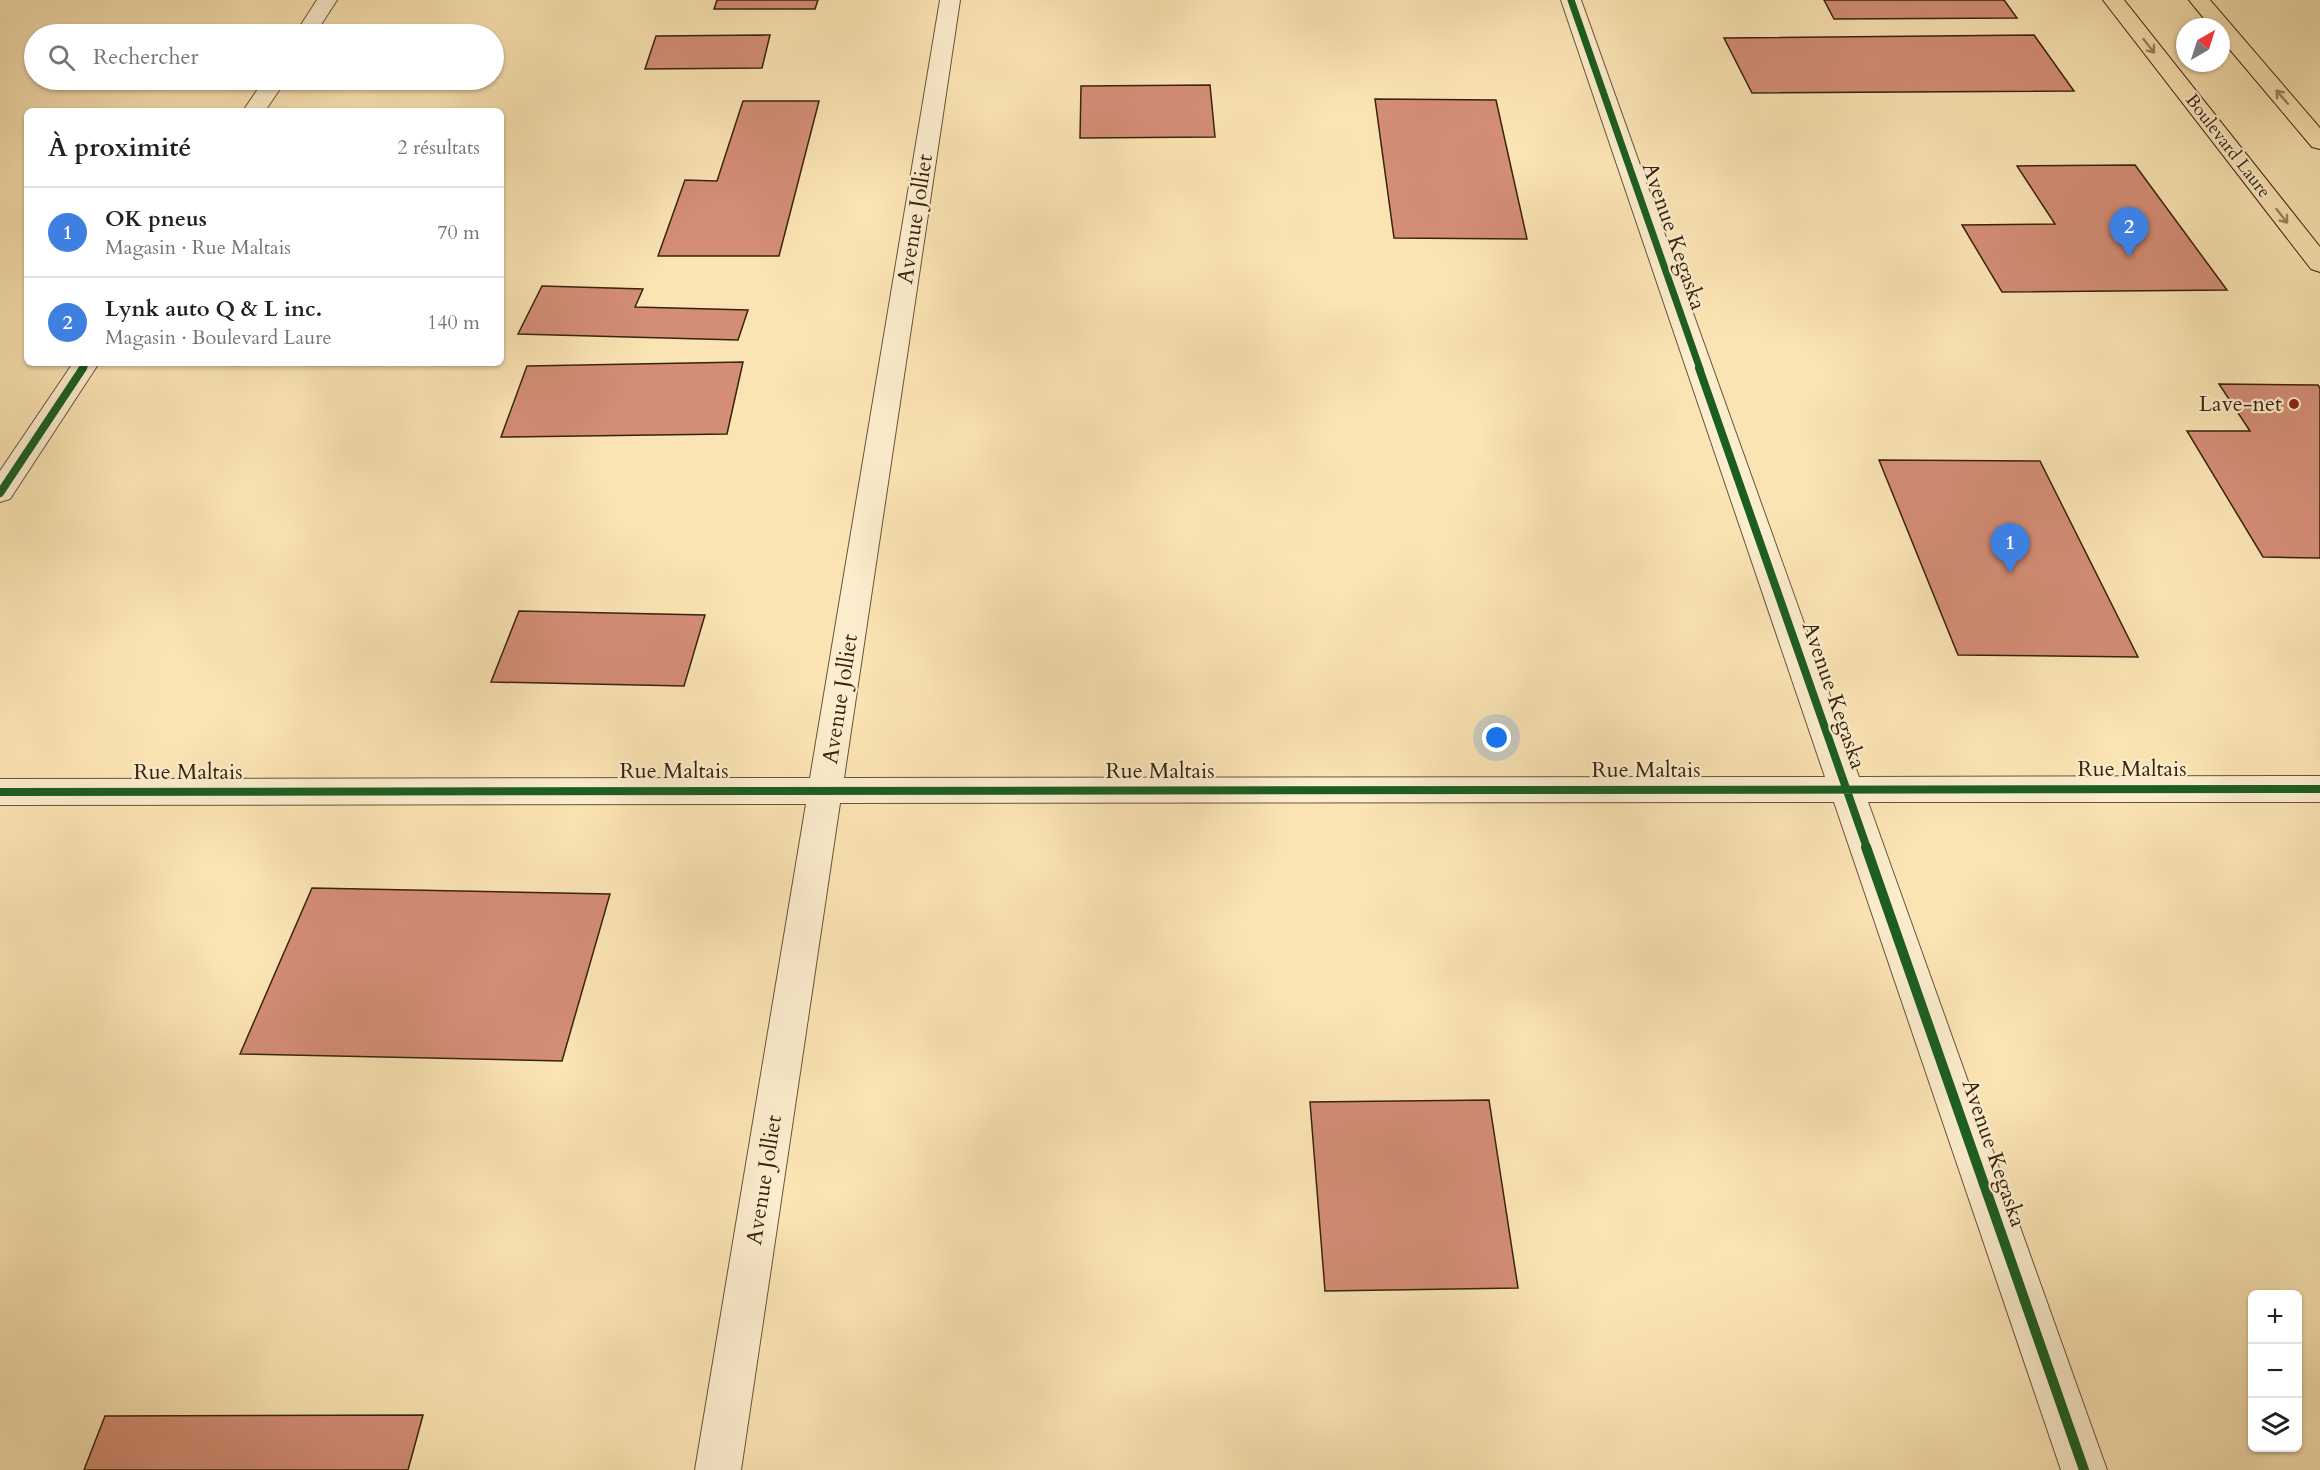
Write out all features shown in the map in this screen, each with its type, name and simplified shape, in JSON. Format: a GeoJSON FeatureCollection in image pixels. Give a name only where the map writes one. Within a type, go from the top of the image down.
{"type":"FeatureCollection","features":[{"type":"Feature","properties":{"kind":"highway","name":"Boulevard Laure"},"geometry":{"type":"LineString","coordinates":[[2113,0],[2320,264]]}},
{"type":"Feature","properties":{"kind":"highway"},"geometry":{"type":"LineString","coordinates":[[2199,0],[2320,142]]}},
{"type":"Feature","properties":{"kind":"street"},"geometry":{"type":"LineString","coordinates":[[311,24],[327,0]]}},
{"type":"Feature","properties":{"kind":"street","name":"Avenue Jolliet"},"geometry":{"type":"LineString","coordinates":[[718,1470],[950,0]]}},
{"type":"Feature","properties":{"kind":"street","name":"Avenue Kegaska"},"geometry":{"type":"LineString","coordinates":[[1571,0],[2084,1470]]}},
{"type":"Feature","properties":{"kind":"street"},"geometry":{"type":"LineString","coordinates":[[256,108],[268,90]]}},
{"type":"Feature","properties":{"kind":"street"},"geometry":{"type":"LineString","coordinates":[[0,493],[84,366]]}},
{"type":"Feature","properties":{"kind":"street","name":"Rue Maltais"},"geometry":{"type":"LineString","coordinates":[[0,792],[2320,789]]}},
{"type":"Feature","properties":{"kind":"building"},"geometry":{"type":"Polygon","coordinates":[[[717,0],[818,0],[815,9],[714,9],[717,0]]]}},
{"type":"Feature","properties":{"kind":"building"},"geometry":{"type":"Polygon","coordinates":[[[1824,0],[2004,0],[2017,18],[1834,19],[1824,0]]]}},
{"type":"Feature","properties":{"kind":"building"},"geometry":{"type":"Polygon","coordinates":[[[770,35],[762,68],[645,69],[656,36],[770,35]]]}},
{"type":"Feature","properties":{"kind":"building"},"geometry":{"type":"Polygon","coordinates":[[[2034,35],[2074,91],[1752,93],[1724,38],[2034,35]]]}},
{"type":"Feature","properties":{"kind":"building"},"geometry":{"type":"Polygon","coordinates":[[[1210,85],[1215,137],[1080,138],[1081,86],[1210,85]]]}},
{"type":"Feature","properties":{"kind":"building"},"geometry":{"type":"Polygon","coordinates":[[[1375,99],[1496,100],[1527,239],[1394,238],[1375,99]]]}},
{"type":"Feature","properties":{"kind":"building"},"geometry":{"type":"Polygon","coordinates":[[[743,101],[819,101],[779,256],[658,256],[685,180],[717,181],[743,101]]]}},
{"type":"Feature","properties":{"kind":"building"},"geometry":{"type":"Polygon","coordinates":[[[2135,165],[2227,290],[2002,292],[1962,225],[2055,224],[2017,166],[2135,165]]]}},
{"type":"Feature","properties":{"kind":"building"},"geometry":{"type":"Polygon","coordinates":[[[542,286],[643,289],[635,307],[748,310],[738,340],[518,334],[542,286]]]}},
{"type":"Feature","properties":{"kind":"building"},"geometry":{"type":"Polygon","coordinates":[[[743,362],[727,434],[501,437],[527,366],[743,362]]]}},
{"type":"Feature","properties":{"kind":"building"},"geometry":{"type":"Polygon","coordinates":[[[2219,384],[2318,385],[2320,388],[2320,558],[2263,557],[2187,431],[2250,431],[2219,384]]]}},
{"type":"Feature","properties":{"kind":"building"},"geometry":{"type":"Polygon","coordinates":[[[1879,460],[2040,461],[2138,657],[1958,655],[1879,460]]]}},
{"type":"Feature","properties":{"kind":"building"},"geometry":{"type":"Polygon","coordinates":[[[519,611],[705,615],[684,686],[491,682],[519,611]]]}},
{"type":"Feature","properties":{"kind":"building"},"geometry":{"type":"Polygon","coordinates":[[[312,888],[610,894],[562,1061],[240,1054],[312,888]]]}},
{"type":"Feature","properties":{"kind":"building"},"geometry":{"type":"Polygon","coordinates":[[[1489,1100],[1518,1288],[1325,1291],[1310,1102],[1489,1100]]]}},
{"type":"Feature","properties":{"kind":"building"},"geometry":{"type":"Polygon","coordinates":[[[423,1415],[408,1470],[84,1470],[105,1416],[423,1415]]]}},
{"type":"Feature","properties":{"kind":"cycle path"},"geometry":{"type":"LineString","coordinates":[[1571,0],[2084,1470]]}},
{"type":"Feature","properties":{"kind":"cycle path"},"geometry":{"type":"LineString","coordinates":[[0,493],[84,366]]}},
{"type":"Feature","properties":{"kind":"cycle path"},"geometry":{"type":"LineString","coordinates":[[0,792],[2320,789]]}},
{"type":"Feature","properties":{"kind":"place","name":"Lynk auto Q & L inc."},"geometry":{"type":"Point","coordinates":[2129,257]}},
{"type":"Feature","properties":{"kind":"place","name":"Lave-net"},"geometry":{"type":"Point","coordinates":[2294,404]}},
{"type":"Feature","properties":{"kind":"place","name":"OK pneus"},"geometry":{"type":"Point","coordinates":[2010,573]}}]}
